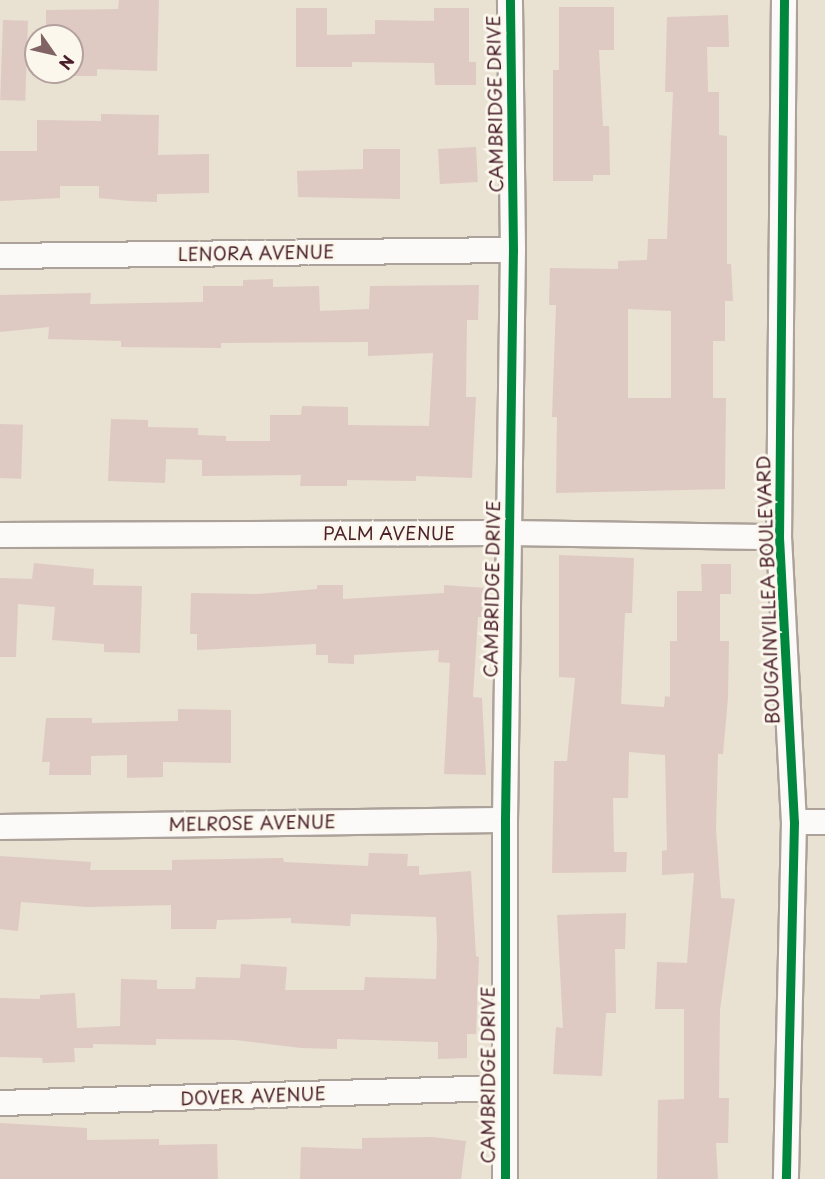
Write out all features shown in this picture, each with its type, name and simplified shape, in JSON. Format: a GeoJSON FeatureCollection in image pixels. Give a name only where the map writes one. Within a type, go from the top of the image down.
{"type":"FeatureCollection","features":[{"type":"Feature","properties":{"kind":"street","name":"CAMBRIDGE DRIVE"},"geometry":{"type":"LineString","coordinates":[[505,1179],[505,819],[513,250],[510,0]]}},
{"type":"Feature","properties":{"kind":"street","name":"BOUGAINVILLEA BOULEVARD"},"geometry":{"type":"LineString","coordinates":[[784,0],[779,537],[794,822],[786,1179]]}},
{"type":"Feature","properties":{"kind":"street","name":"LENORA AVENUE"},"geometry":{"type":"LineString","coordinates":[[0,256],[513,250]]}},
{"type":"Feature","properties":{"kind":"street","name":"PALM AVENUE"},"geometry":{"type":"LineString","coordinates":[[0,535],[510,533],[779,537]]}},
{"type":"Feature","properties":{"kind":"street","name":"MELROSE AVENUE"},"geometry":{"type":"LineString","coordinates":[[0,827],[505,819]]}},
{"type":"Feature","properties":{"kind":"street"},"geometry":{"type":"LineString","coordinates":[[794,822],[825,822]]}},
{"type":"Feature","properties":{"kind":"street","name":"DOVER AVENUE"},"geometry":{"type":"LineString","coordinates":[[0,1103],[505,1088]]}},
{"type":"Feature","properties":{"kind":"building"},"geometry":{"type":"Polygon","coordinates":[[[119,0],[159,0],[157,71],[97,69],[97,76],[84,76],[84,24],[46,24],[46,10],[118,9],[119,0]]]}},
{"type":"Feature","properties":{"kind":"building"},"geometry":{"type":"Polygon","coordinates":[[[559,7],[614,7],[614,50],[599,50],[603,126],[609,126],[610,175],[593,175],[593,181],[553,181],[553,70],[559,70],[559,7]]]}},
{"type":"Feature","properties":{"kind":"building"},"geometry":{"type":"Polygon","coordinates":[[[296,8],[327,8],[327,35],[375,34],[375,20],[434,21],[434,8],[469,8],[469,62],[476,62],[476,85],[435,85],[434,63],[352,62],[352,67],[296,67],[296,8]]]}},
{"type":"Feature","properties":{"kind":"building"},"geometry":{"type":"Polygon","coordinates":[[[728,15],[729,47],[707,47],[708,92],[719,92],[719,135],[727,136],[727,264],[731,264],[733,301],[725,301],[725,341],[713,341],[713,398],[726,398],[725,489],[556,493],[557,417],[552,417],[556,305],[549,305],[550,268],[618,269],[618,261],[647,260],[648,239],[667,239],[673,92],[665,92],[667,17],[728,15]],[[628,309],[628,398],[671,398],[671,311],[628,309]]]}},
{"type":"Feature","properties":{"kind":"building"},"geometry":{"type":"Polygon","coordinates":[[[3,20],[28,21],[28,24],[24,24],[25,101],[0,100],[3,20]]]}},
{"type":"Feature","properties":{"kind":"building"},"geometry":{"type":"Polygon","coordinates":[[[101,114],[159,115],[158,155],[209,154],[209,193],[157,194],[157,202],[129,201],[99,198],[99,186],[60,186],[60,198],[0,201],[0,151],[37,151],[37,120],[101,121],[101,114]]]}},
{"type":"Feature","properties":{"kind":"building"},"geometry":{"type":"Polygon","coordinates":[[[476,147],[478,182],[440,184],[438,149],[476,147]]]}},
{"type":"Feature","properties":{"kind":"building"},"geometry":{"type":"Polygon","coordinates":[[[363,149],[400,149],[400,199],[298,197],[297,171],[363,169],[363,149]]]}},
{"type":"Feature","properties":{"kind":"building"},"geometry":{"type":"Polygon","coordinates":[[[273,279],[273,287],[319,286],[320,311],[369,309],[370,286],[479,285],[478,320],[467,320],[466,397],[476,397],[472,478],[416,476],[416,481],[347,480],[347,486],[300,486],[301,475],[202,476],[202,460],[166,459],[165,483],[108,481],[111,419],[148,420],[148,427],[198,428],[198,435],[226,436],[226,441],[270,441],[270,415],[301,415],[302,406],[348,407],[348,425],[429,426],[433,353],[368,356],[368,342],[221,343],[221,348],[121,347],[121,341],[48,339],[49,327],[0,332],[0,295],[91,293],[90,304],[203,302],[203,286],[243,286],[243,280],[273,279]]]}},
{"type":"Feature","properties":{"kind":"building"},"geometry":{"type":"Polygon","coordinates":[[[0,424],[23,425],[21,479],[0,478],[0,424]]]}},
{"type":"Feature","properties":{"kind":"building"},"geometry":{"type":"Polygon","coordinates":[[[559,555],[634,558],[632,613],[625,613],[621,704],[664,707],[665,696],[670,697],[670,641],[677,641],[677,591],[702,591],[701,564],[731,564],[731,594],[720,594],[720,641],[729,641],[728,698],[723,754],[718,754],[716,829],[721,898],[735,899],[720,1010],[719,1098],[729,1098],[728,1143],[716,1143],[718,1179],[657,1179],[658,1100],[684,1099],[684,1009],[655,1009],[657,962],[687,963],[694,873],[662,875],[662,851],[667,850],[665,755],[629,752],[628,798],[613,798],[614,852],[627,852],[626,872],[552,873],[554,761],[567,761],[575,678],[559,677],[559,555]]]}},
{"type":"Feature","properties":{"kind":"building"},"geometry":{"type":"Polygon","coordinates":[[[34,563],[94,569],[93,585],[142,586],[140,653],[104,652],[104,644],[52,640],[55,607],[18,604],[16,657],[0,657],[0,578],[32,579],[34,563]]]}},
{"type":"Feature","properties":{"kind":"building"},"geometry":{"type":"Polygon","coordinates":[[[317,585],[343,585],[343,599],[444,593],[444,585],[486,588],[483,617],[478,617],[473,697],[482,698],[486,775],[444,774],[450,663],[438,662],[439,650],[354,655],[354,664],[328,663],[328,655],[316,655],[316,644],[197,650],[197,634],[190,634],[191,593],[258,594],[317,589],[317,585]]]}},
{"type":"Feature","properties":{"kind":"building"},"geometry":{"type":"Polygon","coordinates":[[[178,709],[231,710],[231,763],[163,762],[163,777],[127,778],[127,755],[91,756],[91,775],[49,775],[50,762],[42,762],[46,718],[92,718],[92,723],[178,721],[178,709]]]}},
{"type":"Feature","properties":{"kind":"building"},"geometry":{"type":"Polygon","coordinates":[[[369,853],[408,854],[407,866],[419,866],[419,875],[471,871],[476,956],[479,957],[476,1034],[467,1034],[467,1058],[438,1059],[438,1042],[337,1039],[337,1049],[301,1048],[235,1040],[156,1039],[156,1045],[93,1044],[93,1048],[74,1048],[75,1062],[43,1063],[42,1058],[0,1057],[0,998],[40,999],[40,995],[75,993],[77,1028],[120,1026],[121,979],[157,980],[157,989],[195,989],[196,977],[240,978],[241,964],[287,967],[285,990],[364,990],[365,977],[436,979],[437,941],[436,917],[351,914],[350,926],[291,923],[291,918],[217,920],[216,929],[171,929],[171,905],[87,907],[21,902],[18,931],[0,929],[0,856],[91,862],[90,870],[172,870],[172,860],[283,858],[284,862],[368,866],[369,853]]]}},
{"type":"Feature","properties":{"kind":"building"},"geometry":{"type":"Polygon","coordinates":[[[626,913],[625,949],[615,949],[616,1013],[606,1013],[602,1076],[553,1074],[556,1027],[563,1028],[557,915],[626,913]]]}},
{"type":"Feature","properties":{"kind":"building"},"geometry":{"type":"Polygon","coordinates":[[[0,1123],[87,1128],[87,1140],[159,1139],[159,1145],[217,1144],[218,1179],[0,1179],[0,1123]]]}},
{"type":"Feature","properties":{"kind":"building"},"geometry":{"type":"Polygon","coordinates":[[[432,1137],[466,1141],[461,1179],[300,1179],[301,1147],[362,1149],[362,1138],[432,1137]]]}},
{"type":"Feature","properties":{"kind":"cycle path"},"geometry":{"type":"LineString","coordinates":[[505,1179],[505,820],[513,250],[510,0]]}},
{"type":"Feature","properties":{"kind":"cycle path"},"geometry":{"type":"LineString","coordinates":[[784,0],[779,537],[794,822],[786,1179]]}}]}
